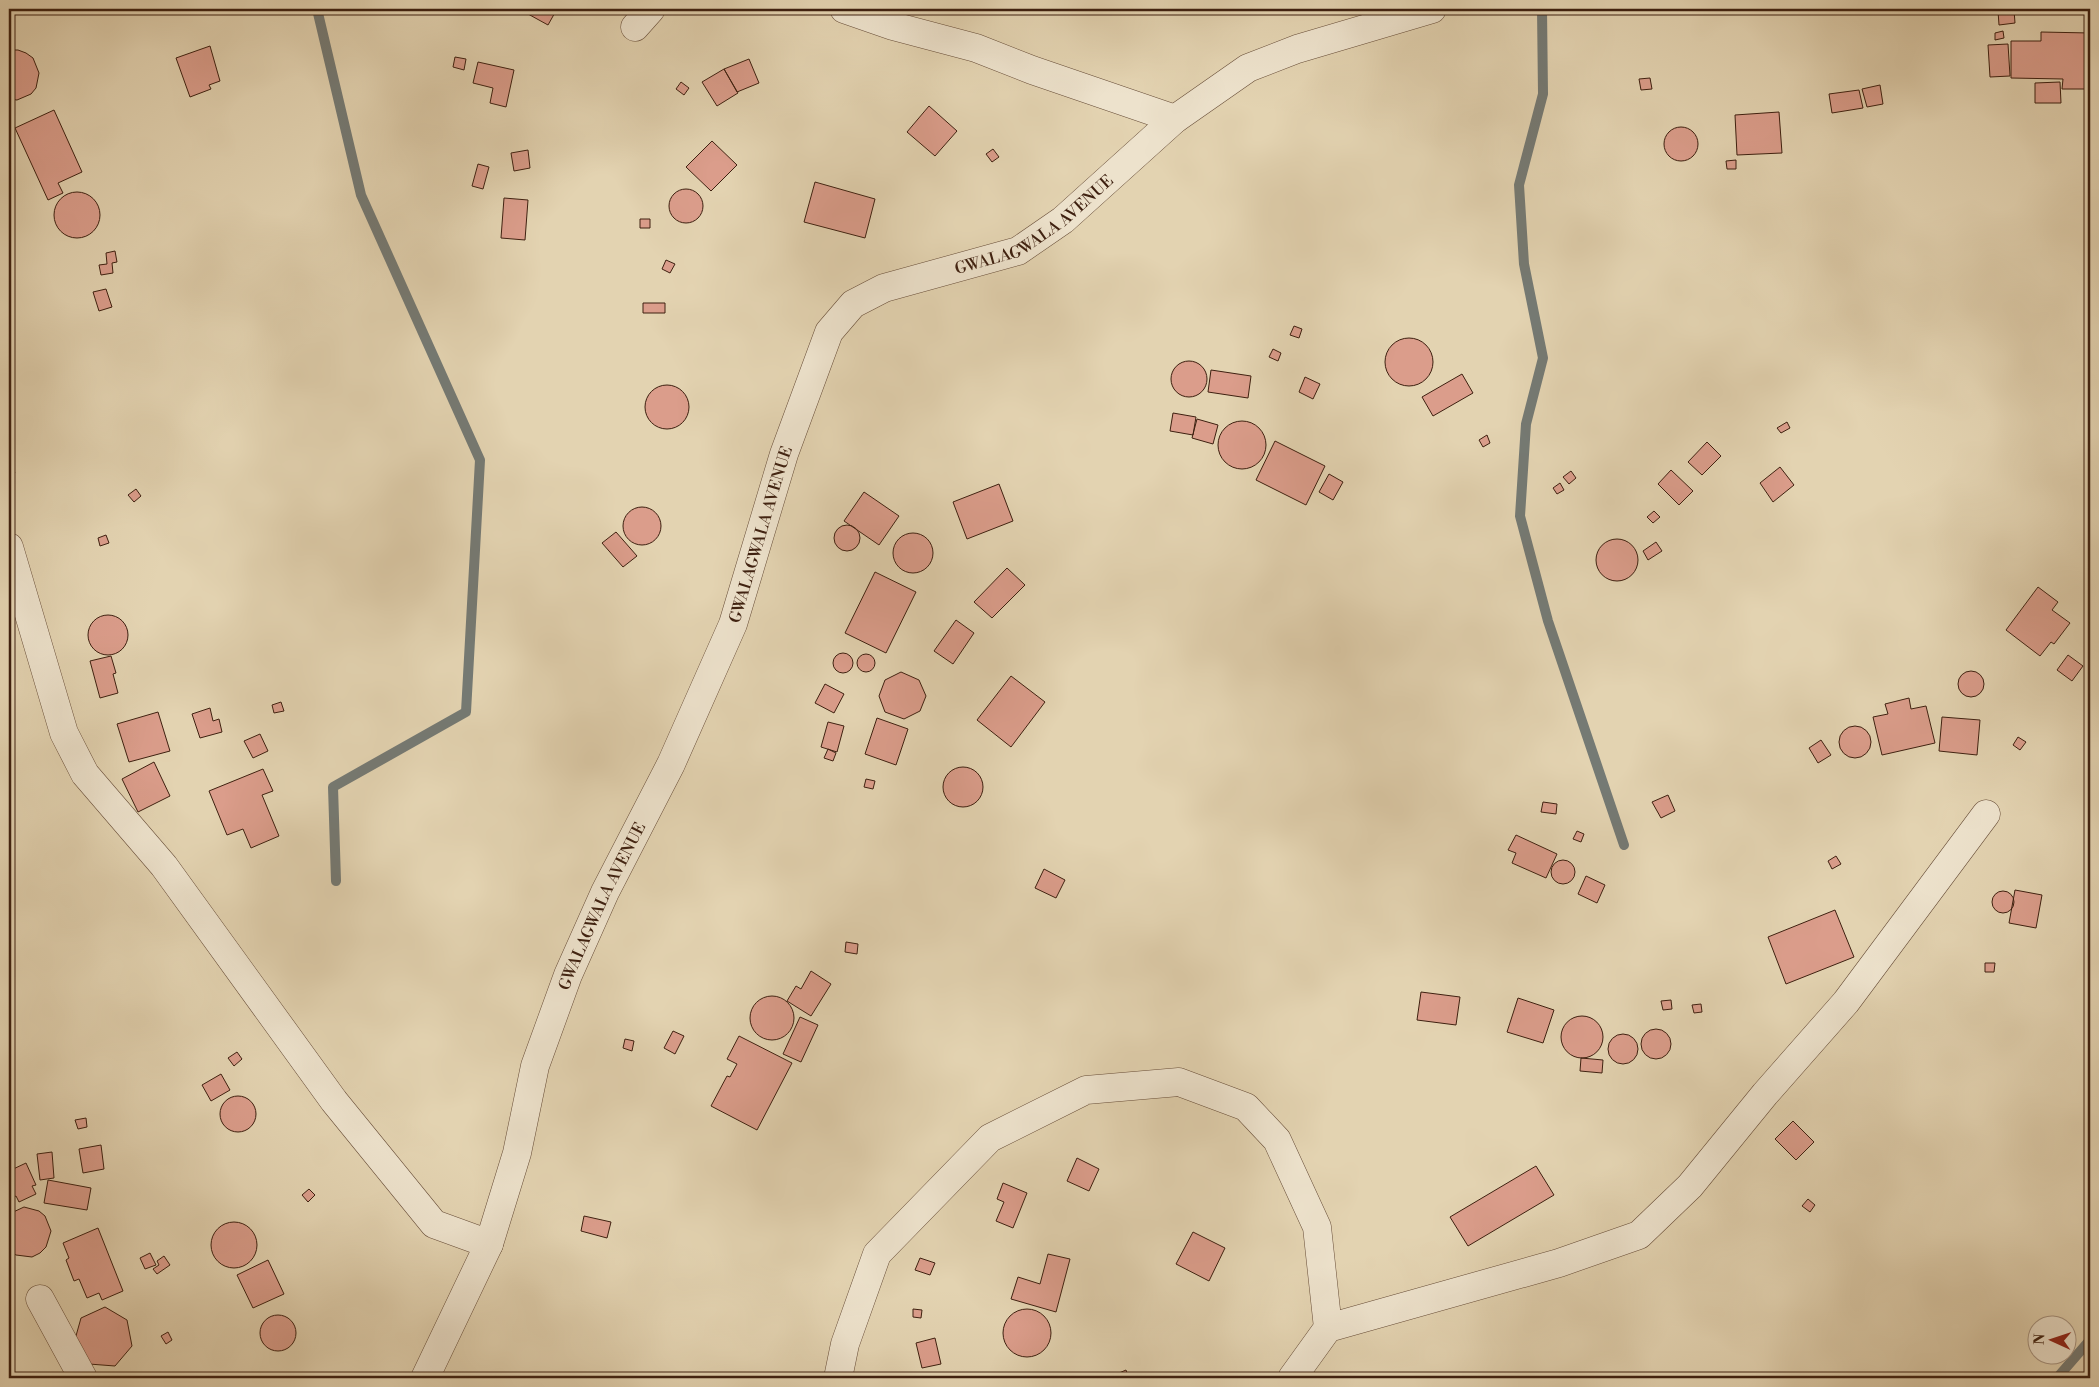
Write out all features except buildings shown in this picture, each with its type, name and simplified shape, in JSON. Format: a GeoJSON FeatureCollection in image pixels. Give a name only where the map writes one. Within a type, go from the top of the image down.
{"type":"FeatureCollection","features":[{"type":"Feature","properties":{"kind":"street"},"geometry":{"type":"LineString","coordinates":[[844,9],[893,26],[976,48],[1032,70],[1175,119]]}},
{"type":"Feature","properties":{"kind":"street","name":"GWALAGWALA AVENUE"},"geometry":{"type":"LineString","coordinates":[[425,1378],[489,1244],[517,1153],[535,1066],[565,984],[605,892],[671,764],[733,624],[784,454],[829,332],[853,304],[884,288],[968,266],[1018,250],[1063,220],[1175,119],[1248,68],[1297,49],[1432,9]]}},
{"type":"Feature","properties":{"kind":"street"},"geometry":{"type":"LineString","coordinates":[[9,547],[64,733],[85,774],[164,866],[334,1101],[434,1224],[489,1244]]}},
{"type":"Feature","properties":{"kind":"street"},"geometry":{"type":"LineString","coordinates":[[1292,1378],[1328,1328],[1559,1263],[1639,1235],[1690,1186],[1765,1094],[1846,1002],[1986,814]]}},
{"type":"Feature","properties":{"kind":"street"},"geometry":{"type":"LineString","coordinates":[[838,1378],[845,1344],[877,1254],[990,1138],[1086,1090],[1179,1082],[1246,1107],[1277,1140],[1317,1227],[1328,1328]]}},
{"type":"Feature","properties":{"kind":"street"},"geometry":{"type":"LineString","coordinates":[[40,1299],[83,1378]]}},
{"type":"Feature","properties":{"kind":"waterway"},"geometry":{"type":"LineString","coordinates":[[317,9],[361,195],[480,460],[466,712],[333,787],[336,881]]}},
{"type":"Feature","properties":{"kind":"waterway"},"geometry":{"type":"LineString","coordinates":[[1542,9],[1543,94],[1519,185],[1524,264],[1543,358],[1526,424],[1520,516],[1548,621],[1624,845]]}},
{"type":"Feature","properties":{"kind":"waterway"},"geometry":{"type":"LineString","coordinates":[[2057,1378],[2090,1340]]}}]}
